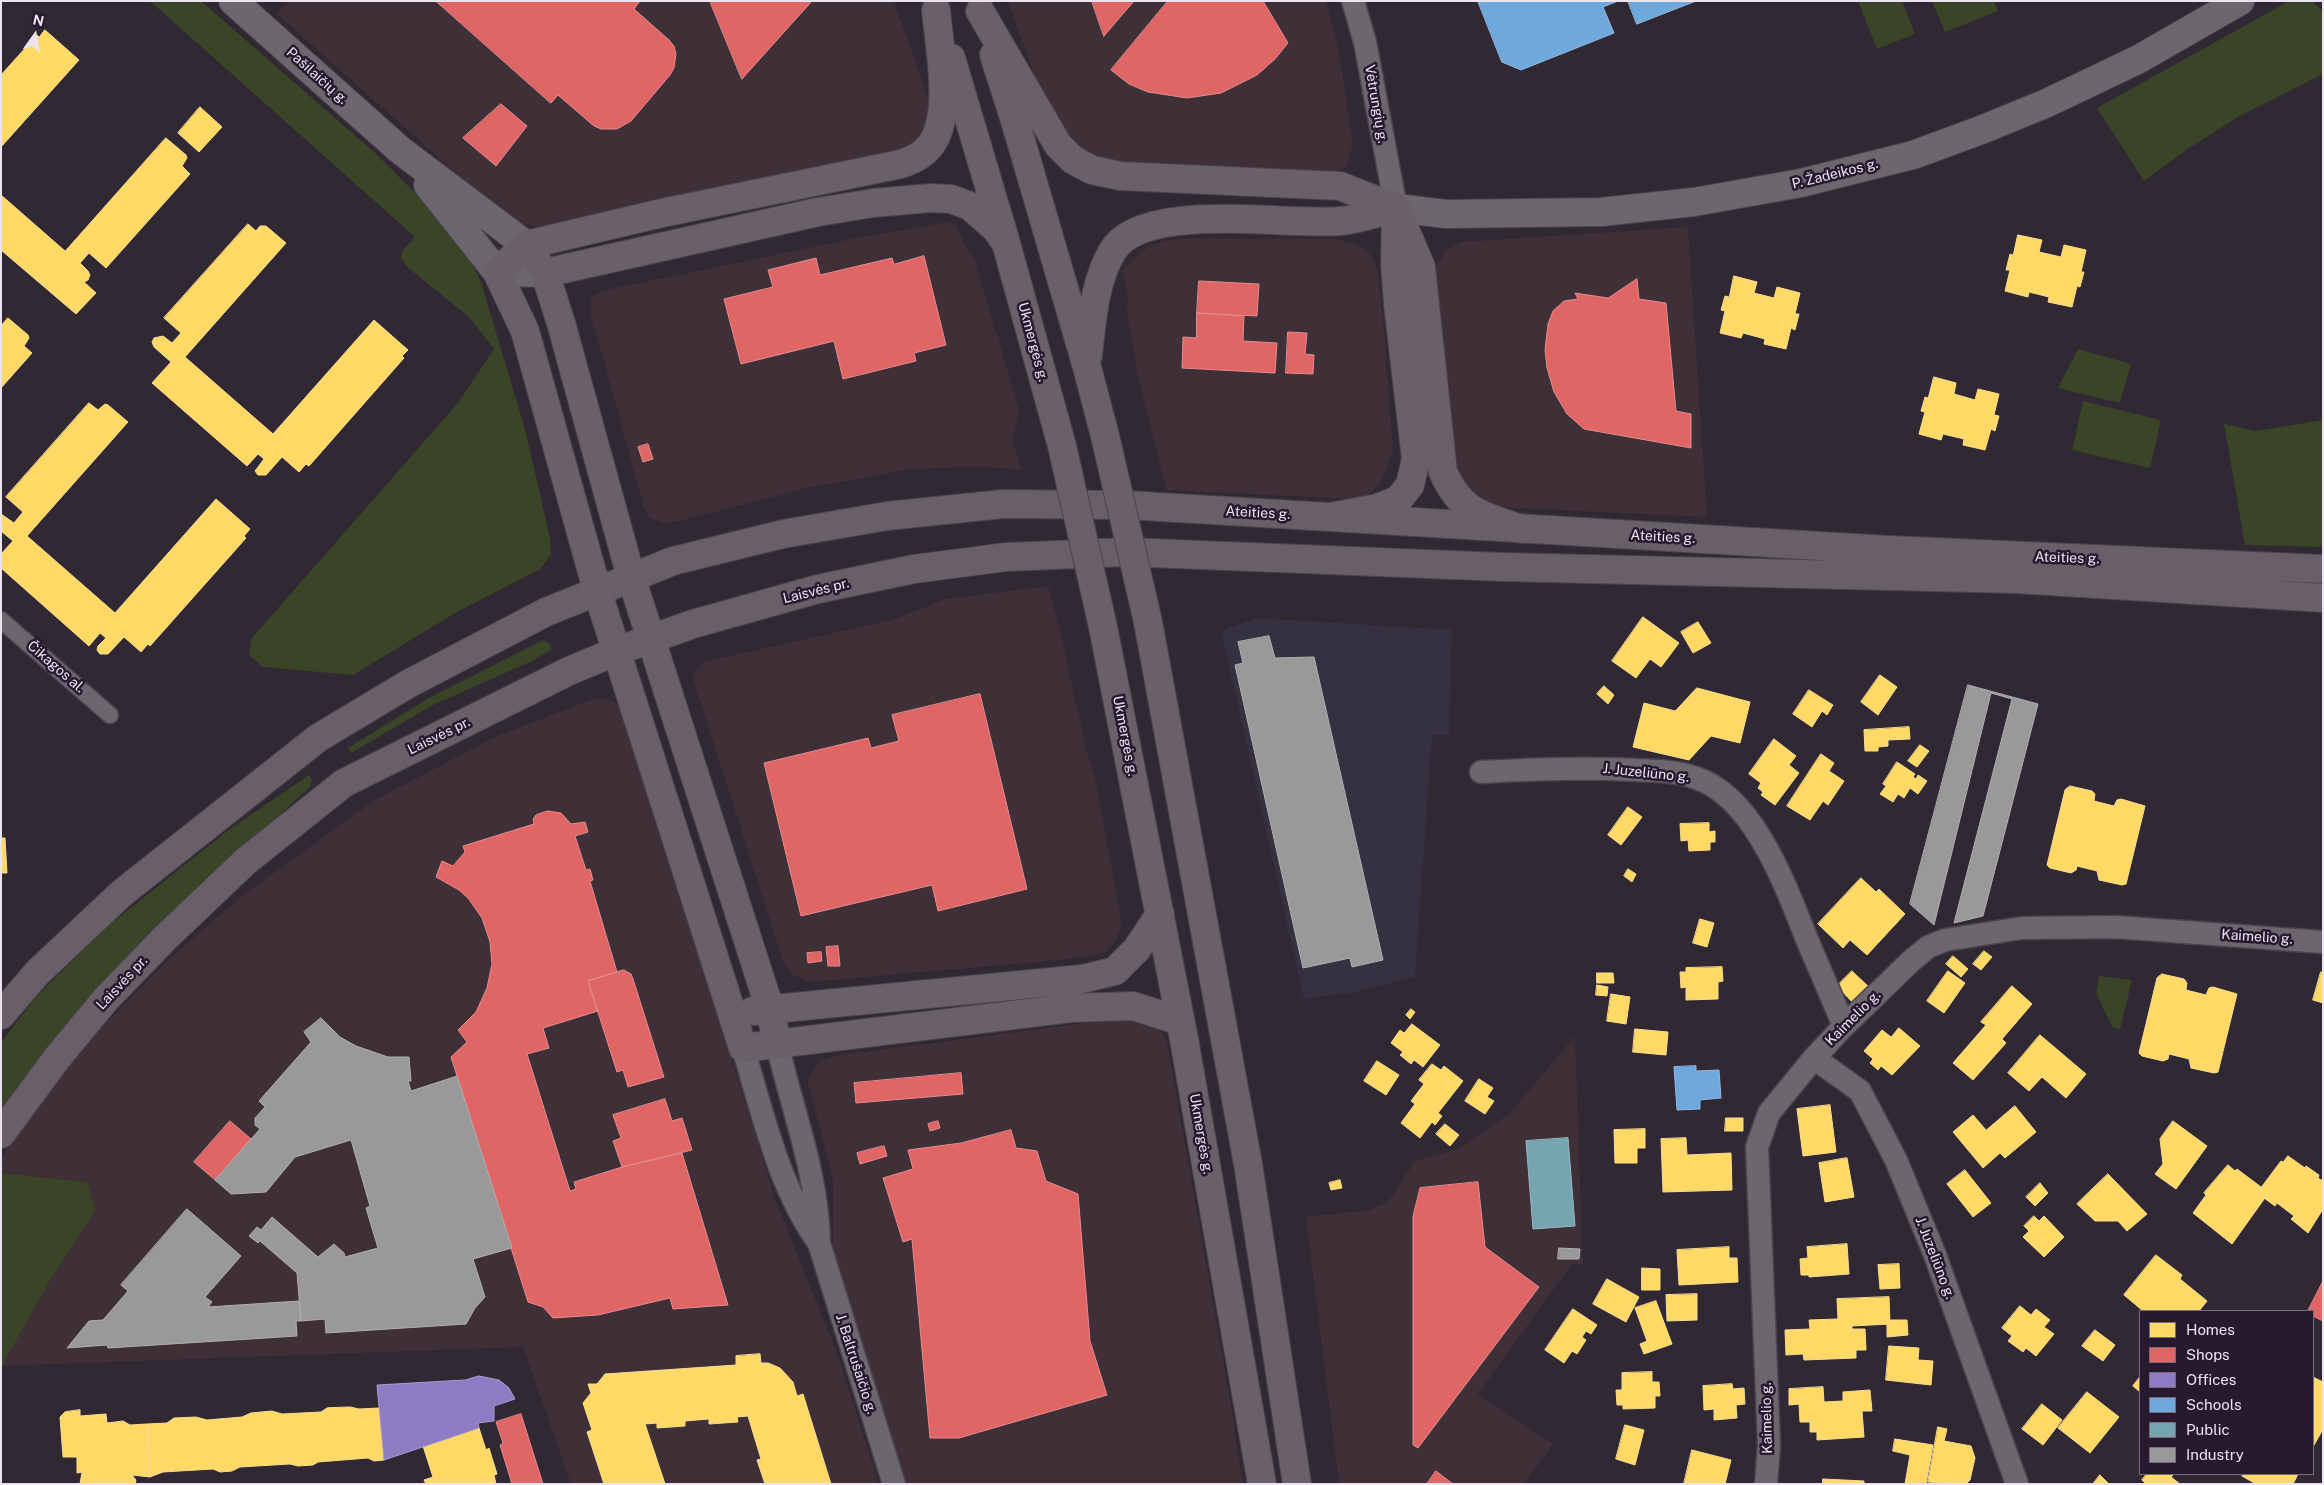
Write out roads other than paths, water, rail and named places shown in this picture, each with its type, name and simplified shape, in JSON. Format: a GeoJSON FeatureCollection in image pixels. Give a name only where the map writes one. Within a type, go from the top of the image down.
{"type":"FeatureCollection","features":[{"type":"Feature","properties":{"kind":"highway"},"geometry":{"type":"LineString","coordinates":[[935,5],[943,94],[942,115],[938,131],[930,146],[917,158],[901,164],[662,213],[526,245],[497,272],[525,330],[597,590],[743,1048],[1071,1008],[1133,1006],[1180,1021]]}},
{"type":"Feature","properties":{"kind":"highway","name":"Ukmergės g."},"geometry":{"type":"LineString","coordinates":[[935,5],[1006,243],[1062,446],[1103,627],[1180,1021],[1262,1484]]}},
{"type":"Feature","properties":{"kind":"highway"},"geometry":{"type":"LineString","coordinates":[[978,6],[1053,138],[1073,160],[1092,170],[1120,176],[1340,186],[1396,208],[1421,267],[1443,472],[1459,502],[1483,516],[1522,529]]}},
{"type":"Feature","properties":{"kind":"highway"},"geometry":{"type":"LineString","coordinates":[[978,6],[1016,124],[1087,366],[1148,622],[1248,1164],[1297,1484]]}},
{"type":"Feature","properties":{"kind":"highway"},"geometry":{"type":"LineString","coordinates":[[545,272],[818,212],[873,203],[931,198],[951,199],[970,206],[996,229],[1006,243]]}},
{"type":"Feature","properties":{"kind":"highway"},"geometry":{"type":"LineString","coordinates":[[1087,366],[1095,300],[1104,271],[1112,252],[1120,242],[1133,233],[1180,220],[1341,221],[1396,208]]}},
{"type":"Feature","properties":{"kind":"highway"},"geometry":{"type":"LineString","coordinates":[[1330,517],[1378,508],[1398,500],[1410,485],[1416,459],[1396,280],[1396,208]]}},
{"type":"Feature","properties":{"kind":"highway"},"geometry":{"type":"LineString","coordinates":[[526,245],[545,272],[561,323],[630,576],[770,1009],[777,1043]]}},
{"type":"Feature","properties":{"kind":"highway"},"geometry":{"type":"LineString","coordinates":[[732,1014],[1082,979],[1115,971],[1137,949],[1160,914]]}},
{"type":"Feature","properties":{"kind":"main road","name":"Ateities g."},"geometry":{"type":"LineString","coordinates":[[630,576],[673,561],[782,534],[887,516],[1003,504],[1126,505],[1889,550],[2323,569]]}},
{"type":"Feature","properties":{"kind":"main road","name":"Ateities g."},"geometry":{"type":"LineString","coordinates":[[1006,557],[1126,552],[1503,567],[2016,580],[2323,598]]}},
{"type":"Feature","properties":{"kind":"main road","name":"Laisvės pr."},"geometry":{"type":"LineString","coordinates":[[1,1134],[57,1058],[112,992],[165,938],[246,861],[344,783],[561,676],[651,638],[818,588],[914,569],[1006,557]]}},
{"type":"Feature","properties":{"kind":"main road"},"geometry":{"type":"LineString","coordinates":[[1,1015],[37,973],[122,894],[318,738],[408,684],[516,627],[630,576]]}},
{"type":"Feature","properties":{"kind":"street","name":"Pašilaičių g."},"geometry":{"type":"LineString","coordinates":[[233,1],[400,150],[526,245]]}},
{"type":"Feature","properties":{"kind":"street","name":"Vėtrungių g."},"geometry":{"type":"LineString","coordinates":[[1354,1],[1364,42],[1396,208]]}},
{"type":"Feature","properties":{"kind":"street","name":"P. Žadeikos g."},"geometry":{"type":"LineString","coordinates":[[1396,208],[1446,214],[1601,212],[1694,202],[1801,183],[1913,155],[2006,120],[2140,59],[2240,1]]}},
{"type":"Feature","properties":{"kind":"street","name":"Pašilaičių g."},"geometry":{"type":"LineString","coordinates":[[400,150],[497,272]]}},
{"type":"Feature","properties":{"kind":"street"},"geometry":{"type":"LineString","coordinates":[[497,272],[545,272]]}},
{"type":"Feature","properties":{"kind":"street","name":"Čikagos al."},"geometry":{"type":"LineString","coordinates":[[1,620],[110,715]]}},
{"type":"Feature","properties":{"kind":"street","name":"J. Juzeliūno g."},"geometry":{"type":"LineString","coordinates":[[1481,772],[1588,767],[1664,772],[1697,778],[1714,786],[1731,799],[1768,852],[1787,888],[1844,1026]]}},
{"type":"Feature","properties":{"kind":"street","name":"Kaimelio g."},"geometry":{"type":"LineString","coordinates":[[1766,1484],[1770,1445],[1757,1147],[1769,1113],[1814,1058],[1844,1026],[1928,947],[1964,935],[2028,928],[2115,927],[2323,942]]}},
{"type":"Feature","properties":{"kind":"street","name":"J. Baltrušaičio g."},"geometry":{"type":"LineString","coordinates":[[777,1043],[814,1179],[819,1243],[894,1484]]}},
{"type":"Feature","properties":{"kind":"street","name":"J. Baltrušaičio g."},"geometry":{"type":"LineString","coordinates":[[743,1048],[787,1188],[802,1220],[819,1243]]}},
{"type":"Feature","properties":{"kind":"street","name":"J. Juzeliūno g."},"geometry":{"type":"LineString","coordinates":[[1814,1058],[1860,1091],[1896,1160],[1935,1255],[2018,1484]]}}]}
